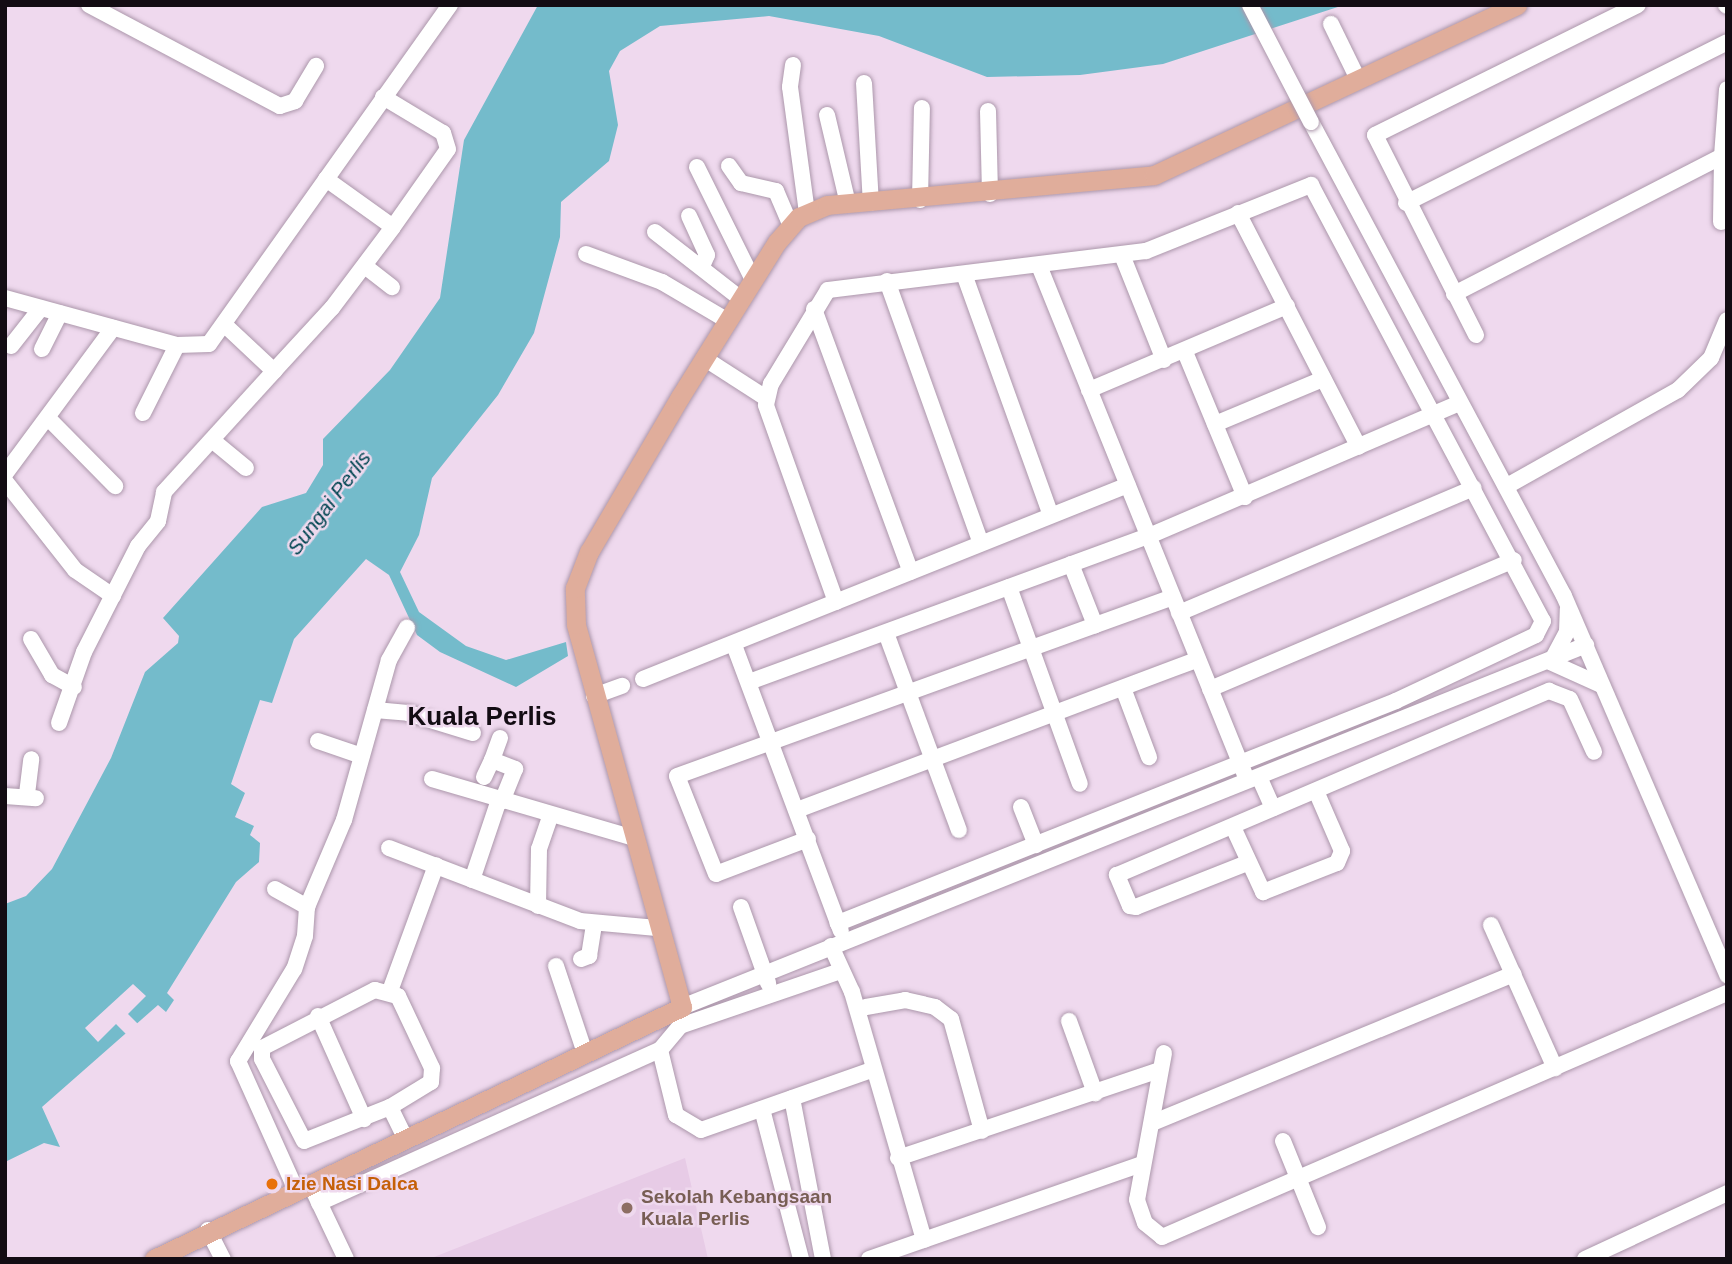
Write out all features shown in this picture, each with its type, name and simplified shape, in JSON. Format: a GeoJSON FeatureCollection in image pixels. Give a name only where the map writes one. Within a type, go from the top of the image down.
{"type":"FeatureCollection","features":[{"type":"Feature","properties":{"kind":"main road"},"geometry":{"type":"LineString","coordinates":[[154,1259],[208,1230],[575,1054],[682,1007],[657,928],[576,624],[578,573],[704,358],[752,280],[791,226],[807,212],[848,204],[990,194],[1154,175],[1517,5]]}},
{"type":"Feature","properties":{"kind":"street"},"geometry":{"type":"LineString","coordinates":[[89,5],[281,106],[295,101],[316,66]]}},
{"type":"Feature","properties":{"kind":"street"},"geometry":{"type":"LineString","coordinates":[[5,298],[177,345],[203,347],[226,326],[383,97],[450,5]]}},
{"type":"Feature","properties":{"kind":"street"},"geometry":{"type":"LineString","coordinates":[[1250,5],[1459,403],[1507,486],[1568,606],[1727,975]]}},
{"type":"Feature","properties":{"kind":"street"},"geometry":{"type":"LineString","coordinates":[[1476,335],[1378,147],[1381,128],[1638,5]]}},
{"type":"Feature","properties":{"kind":"street"},"geometry":{"type":"LineString","coordinates":[[1331,24],[1357,78]]}},
{"type":"Feature","properties":{"kind":"street"},"geometry":{"type":"LineString","coordinates":[[1406,204],[1725,49]]}},
{"type":"Feature","properties":{"kind":"street"},"geometry":{"type":"LineString","coordinates":[[793,65],[790,88],[807,212]]}},
{"type":"Feature","properties":{"kind":"street"},"geometry":{"type":"LineString","coordinates":[[864,83],[870,203]]}},
{"type":"Feature","properties":{"kind":"street"},"geometry":{"type":"LineString","coordinates":[[1721,222],[1727,89]]}},
{"type":"Feature","properties":{"kind":"street"},"geometry":{"type":"LineString","coordinates":[[59,723],[113,596],[158,522],[164,492],[366,267],[449,141],[383,97]]}},
{"type":"Feature","properties":{"kind":"street"},"geometry":{"type":"LineString","coordinates":[[920,200],[922,108]]}},
{"type":"Feature","properties":{"kind":"street"},"geometry":{"type":"LineString","coordinates":[[988,111],[990,194]]}},
{"type":"Feature","properties":{"kind":"street"},"geometry":{"type":"LineString","coordinates":[[827,116],[848,204]]}},
{"type":"Feature","properties":{"kind":"street"},"geometry":{"type":"LineString","coordinates":[[1454,294],[1722,156]]}},
{"type":"Feature","properties":{"kind":"street"},"geometry":{"type":"LineString","coordinates":[[729,166],[741,183],[776,191],[791,226]]}},
{"type":"Feature","properties":{"kind":"street"},"geometry":{"type":"LineString","coordinates":[[697,167],[752,280]]}},
{"type":"Feature","properties":{"kind":"street"},"geometry":{"type":"LineString","coordinates":[[326,179],[393,227]]}},
{"type":"Feature","properties":{"kind":"street"},"geometry":{"type":"LineString","coordinates":[[766,398],[814,309],[837,286],[1040,268],[1122,255],[1315,187],[1514,561],[1544,626],[1482,664],[1241,765],[838,923]]}},
{"type":"Feature","properties":{"kind":"street"},"geometry":{"type":"LineString","coordinates":[[1238,214],[1359,447]]}},
{"type":"Feature","properties":{"kind":"street"},"geometry":{"type":"LineString","coordinates":[[689,216],[707,255],[702,266]]}},
{"type":"Feature","properties":{"kind":"street"},"geometry":{"type":"LineString","coordinates":[[655,232],[741,299]]}},
{"type":"Feature","properties":{"kind":"street"},"geometry":{"type":"LineString","coordinates":[[586,254],[662,282],[728,321]]}},
{"type":"Feature","properties":{"kind":"street"},"geometry":{"type":"LineString","coordinates":[[1122,255],[1164,360]]}},
{"type":"Feature","properties":{"kind":"street"},"geometry":{"type":"LineString","coordinates":[[366,267],[392,287]]}},
{"type":"Feature","properties":{"kind":"street"},"geometry":{"type":"LineString","coordinates":[[1040,268],[1241,765],[1273,808]]}},
{"type":"Feature","properties":{"kind":"street"},"geometry":{"type":"LineString","coordinates":[[964,274],[1051,515]]}},
{"type":"Feature","properties":{"kind":"street"},"geometry":{"type":"LineString","coordinates":[[887,281],[981,543]]}},
{"type":"Feature","properties":{"kind":"street"},"geometry":{"type":"LineString","coordinates":[[1089,390],[1185,352],[1286,306]]}},
{"type":"Feature","properties":{"kind":"street"},"geometry":{"type":"LineString","coordinates":[[11,346],[41,308]]}},
{"type":"Feature","properties":{"kind":"street"},"geometry":{"type":"LineString","coordinates":[[814,309],[911,572]]}},
{"type":"Feature","properties":{"kind":"street"},"geometry":{"type":"LineString","coordinates":[[42,349],[60,313]]}},
{"type":"Feature","properties":{"kind":"street"},"geometry":{"type":"LineString","coordinates":[[1507,486],[1678,390],[1711,358],[1727,320]]}},
{"type":"Feature","properties":{"kind":"street"},"geometry":{"type":"LineString","coordinates":[[226,326],[274,370]]}},
{"type":"Feature","properties":{"kind":"street"},"geometry":{"type":"LineString","coordinates":[[5,474],[50,420],[113,328]]}},
{"type":"Feature","properties":{"kind":"street"},"geometry":{"type":"LineString","coordinates":[[143,412],[177,345]]}},
{"type":"Feature","properties":{"kind":"street"},"geometry":{"type":"LineString","coordinates":[[1185,352],[1245,497]]}},
{"type":"Feature","properties":{"kind":"street"},"geometry":{"type":"LineString","coordinates":[[704,358],[766,398],[836,602]]}},
{"type":"Feature","properties":{"kind":"street"},"geometry":{"type":"LineString","coordinates":[[1215,424],[1324,379]]}},
{"type":"Feature","properties":{"kind":"street"},"geometry":{"type":"LineString","coordinates":[[749,682],[1149,536],[1459,403]]}},
{"type":"Feature","properties":{"kind":"street"},"geometry":{"type":"LineString","coordinates":[[50,420],[114,485]]}},
{"type":"Feature","properties":{"kind":"street"},"geometry":{"type":"LineString","coordinates":[[212,440],[246,468]]}},
{"type":"Feature","properties":{"kind":"street"},"geometry":{"type":"LineString","coordinates":[[1494,463],[1534,471]]}},
{"type":"Feature","properties":{"kind":"street"},"geometry":{"type":"LineString","coordinates":[[1520,511],[1534,471]]}},
{"type":"Feature","properties":{"kind":"street"},"geometry":{"type":"LineString","coordinates":[[5,481],[75,570],[113,596]]}},
{"type":"Feature","properties":{"kind":"street"},"geometry":{"type":"LineString","coordinates":[[643,678],[734,645],[1128,485]]}},
{"type":"Feature","properties":{"kind":"street"},"geometry":{"type":"LineString","coordinates":[[1180,613],[1474,488]]}},
{"type":"Feature","properties":{"kind":"street"},"geometry":{"type":"LineString","coordinates":[[1210,689],[1514,561]]}},
{"type":"Feature","properties":{"kind":"street"},"geometry":{"type":"LineString","coordinates":[[1071,564],[1095,625]]}},
{"type":"Feature","properties":{"kind":"street"},"geometry":{"type":"LineString","coordinates":[[1009,587],[1080,784]]}},
{"type":"Feature","properties":{"kind":"street"},"geometry":{"type":"LineString","coordinates":[[808,839],[723,874],[711,869],[677,776],[1173,597]]}},
{"type":"Feature","properties":{"kind":"street"},"geometry":{"type":"LineString","coordinates":[[1550,662],[1567,632],[1568,606]]}},
{"type":"Feature","properties":{"kind":"street"},"geometry":{"type":"LineString","coordinates":[[346,1259],[319,1203],[302,1185],[254,1104],[239,1069],[240,1053],[294,969],[307,907],[362,756],[389,660],[407,628]]}},
{"type":"Feature","properties":{"kind":"street"},"geometry":{"type":"LineString","coordinates":[[886,633],[959,830]]}},
{"type":"Feature","properties":{"kind":"street"},"geometry":{"type":"LineString","coordinates":[[31,639],[52,675],[74,687]]}},
{"type":"Feature","properties":{"kind":"street"},"geometry":{"type":"LineString","coordinates":[[734,645],[838,923],[837,955],[924,1240]]}},
{"type":"Feature","properties":{"kind":"street"},"geometry":{"type":"LineString","coordinates":[[319,1203],[660,1050],[680,1026],[768,984],[1073,852],[1491,686],[1586,645]]}},
{"type":"Feature","properties":{"kind":"street"},"geometry":{"type":"LineString","coordinates":[[797,810],[932,762],[1198,659]]}},
{"type":"Feature","properties":{"kind":"street"},"geometry":{"type":"LineString","coordinates":[[1550,662],[1603,687]]}},
{"type":"Feature","properties":{"kind":"street"},"geometry":{"type":"LineString","coordinates":[[1482,664],[1491,686]]}},
{"type":"Feature","properties":{"kind":"street"},"geometry":{"type":"LineString","coordinates":[[594,696],[622,686]]}},
{"type":"Feature","properties":{"kind":"street"},"geometry":{"type":"LineString","coordinates":[[1123,688],[1149,757]]}},
{"type":"Feature","properties":{"kind":"street"},"geometry":{"type":"LineString","coordinates":[[1247,863],[1136,907],[1130,906],[1117,875],[1549,691],[1570,699],[1594,752]]}},
{"type":"Feature","properties":{"kind":"street"},"geometry":{"type":"LineString","coordinates":[[374,710],[408,713],[473,733]]}},
{"type":"Feature","properties":{"kind":"street"},"geometry":{"type":"LineString","coordinates":[[484,777],[500,738]]}},
{"type":"Feature","properties":{"kind":"street"},"geometry":{"type":"LineString","coordinates":[[318,741],[362,756]]}},
{"type":"Feature","properties":{"kind":"street"},"geometry":{"type":"LineString","coordinates":[[5,796],[32,796],[31,759]]}},
{"type":"Feature","properties":{"kind":"street"},"geometry":{"type":"LineString","coordinates":[[472,880],[515,766],[492,760]]}},
{"type":"Feature","properties":{"kind":"street"},"geometry":{"type":"LineString","coordinates":[[432,779],[634,838]]}},
{"type":"Feature","properties":{"kind":"street"},"geometry":{"type":"LineString","coordinates":[[1233,827],[1259,889],[1268,892],[1341,860],[1315,791]]}},
{"type":"Feature","properties":{"kind":"street"},"geometry":{"type":"LineString","coordinates":[[1021,807],[1036,845]]}},
{"type":"Feature","properties":{"kind":"street"},"geometry":{"type":"LineString","coordinates":[[538,906],[539,849],[551,815]]}},
{"type":"Feature","properties":{"kind":"street"},"geometry":{"type":"LineString","coordinates":[[1065,834],[1073,852]]}},
{"type":"Feature","properties":{"kind":"street"},"geometry":{"type":"LineString","coordinates":[[389,848],[538,906],[594,924],[657,928]]}},
{"type":"Feature","properties":{"kind":"street"},"geometry":{"type":"LineString","coordinates":[[390,991],[436,865]]}},
{"type":"Feature","properties":{"kind":"street"},"geometry":{"type":"LineString","coordinates":[[275,889],[307,907]]}},
{"type":"Feature","properties":{"kind":"street"},"geometry":{"type":"LineString","coordinates":[[741,907],[768,984]]}},
{"type":"Feature","properties":{"kind":"street"},"geometry":{"type":"LineString","coordinates":[[582,959],[589,956],[594,924]]}},
{"type":"Feature","properties":{"kind":"street"},"geometry":{"type":"LineString","coordinates":[[1491,925],[1555,1068]]}},
{"type":"Feature","properties":{"kind":"street"},"geometry":{"type":"LineString","coordinates":[[682,1007],[768,984],[837,955]]}},
{"type":"Feature","properties":{"kind":"street"},"geometry":{"type":"LineString","coordinates":[[556,966],[579,1086]]}},
{"type":"Feature","properties":{"kind":"street"},"geometry":{"type":"LineString","coordinates":[[1152,1123],[1513,974]]}},
{"type":"Feature","properties":{"kind":"street"},"geometry":{"type":"LineString","coordinates":[[375,990],[390,991],[412,1021],[432,1076],[425,1088],[390,1107],[308,1142],[277,1092],[262,1048],[318,1016],[375,990]]}},
{"type":"Feature","properties":{"kind":"street"},"geometry":{"type":"LineString","coordinates":[[1164,1053],[1142,1164],[1139,1211],[1157,1237],[1298,1180],[1727,993]]}},
{"type":"Feature","properties":{"kind":"street"},"geometry":{"type":"LineString","coordinates":[[866,1007],[905,1000],[935,1007],[951,1019],[982,1131]]}},
{"type":"Feature","properties":{"kind":"street"},"geometry":{"type":"LineString","coordinates":[[318,1016],[363,1118]]}},
{"type":"Feature","properties":{"kind":"street"},"geometry":{"type":"LineString","coordinates":[[1069,1021],[1095,1093]]}},
{"type":"Feature","properties":{"kind":"street"},"geometry":{"type":"LineString","coordinates":[[660,1050],[676,1115],[687,1127],[709,1129],[870,1070]]}},
{"type":"Feature","properties":{"kind":"street"},"geometry":{"type":"LineString","coordinates":[[898,1158],[1160,1070]]}},
{"type":"Feature","properties":{"kind":"street"},"geometry":{"type":"LineString","coordinates":[[254,1104],[277,1092]]}},
{"type":"Feature","properties":{"kind":"street"},"geometry":{"type":"LineString","coordinates":[[792,1098],[823,1259]]}},
{"type":"Feature","properties":{"kind":"street"},"geometry":{"type":"LineString","coordinates":[[390,1107],[404,1136]]}},
{"type":"Feature","properties":{"kind":"street"},"geometry":{"type":"LineString","coordinates":[[762,1109],[801,1259]]}},
{"type":"Feature","properties":{"kind":"street"},"geometry":{"type":"LineString","coordinates":[[1283,1141],[1318,1227]]}},
{"type":"Feature","properties":{"kind":"street"},"geometry":{"type":"LineString","coordinates":[[869,1259],[1142,1164]]}},
{"type":"Feature","properties":{"kind":"street"},"geometry":{"type":"LineString","coordinates":[[1585,1259],[1727,1193]]}},
{"type":"Feature","properties":{"kind":"street"},"geometry":{"type":"LineString","coordinates":[[208,1230],[223,1259]]}},
{"type":"Feature","properties":{"kind":"shaded area","name":"Sekolah Kebangsaan Kuala Perlis"},"geometry":{"type":"Polygon","coordinates":[[[685,1158],[708,1259],[429,1259],[685,1158]]]}},
{"type":"Feature","properties":{"kind":"water","name":"Sungai Perlis"},"geometry":{"type":"Polygon","coordinates":[[[538,5],[1344,5],[1163,64],[1080,75],[987,77],[879,36],[769,16],[660,26],[620,51],[609,71],[618,125],[609,161],[561,202],[560,237],[534,333],[498,395],[432,478],[419,535],[400,572],[419,612],[466,646],[506,660],[566,642],[568,656],[516,687],[440,652],[417,635],[389,575],[366,559],[294,639],[272,703],[260,700],[231,784],[245,793],[235,817],[254,826],[250,835],[260,843],[259,862],[236,882],[167,993],[174,1000],[166,1012],[158,1005],[42,1107],[60,1147],[44,1143],[5,1162],[5,904],[26,896],[52,869],[111,758],[145,672],[178,643],[179,636],[163,618],[262,507],[306,493],[323,465],[323,439],[390,370],[440,298],[464,140],[538,5]]]}},
{"type":"Feature","properties":{"kind":"pier"},"geometry":{"type":"Polygon","coordinates":[[[133,984],[146,996],[128,1014],[138,1024],[127,1035],[116,1024],[98,1042],[85,1028],[133,984]]]}},
{"type":"Feature","properties":{"kind":"place","name":"Izie Nasi Dalca"},"geometry":{"type":"Point","coordinates":[272,1184]}},
{"type":"Feature","properties":{"kind":"place","name":"Sekolah Kebangsaan Kuala Perlis"},"geometry":{"type":"Point","coordinates":[627,1208]}},
{"type":"Feature","properties":{"kind":"district","name":"Kuala Perlis"},"geometry":{"type":"Point","coordinates":[482,717]}}]}
